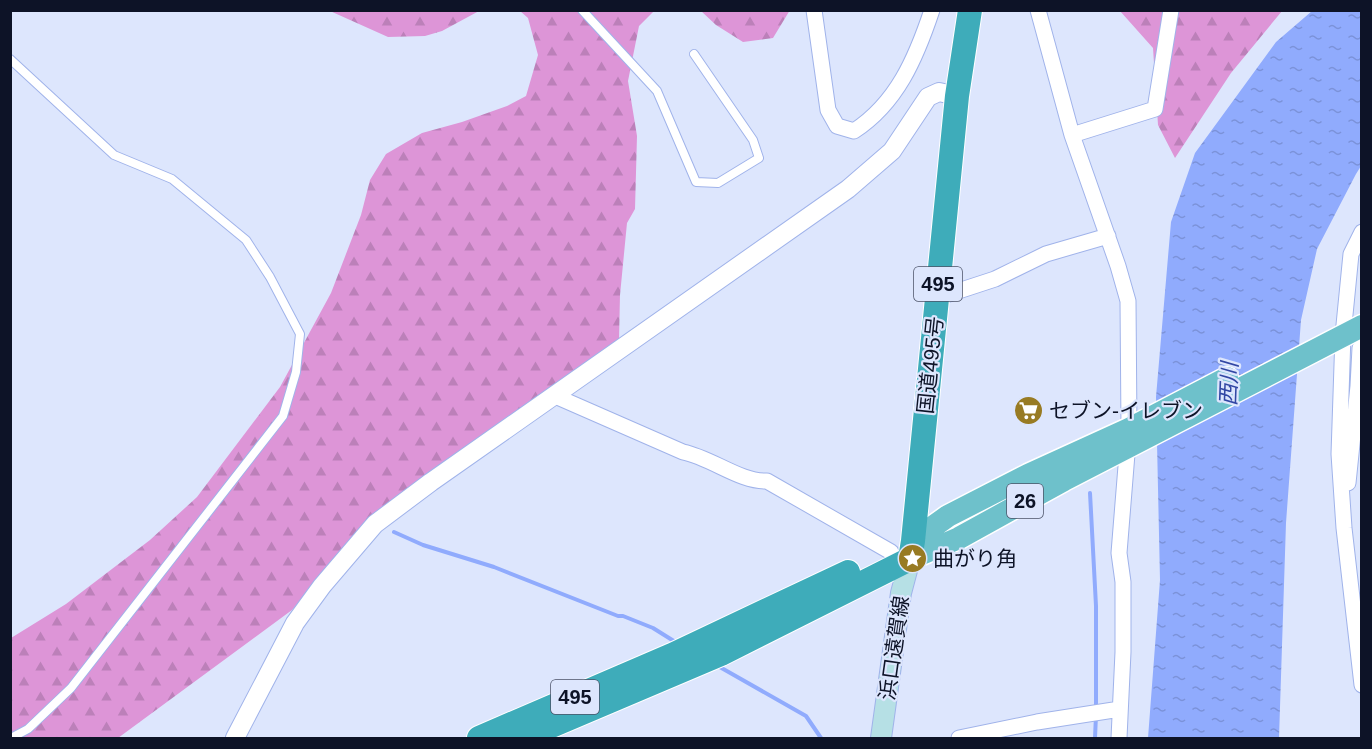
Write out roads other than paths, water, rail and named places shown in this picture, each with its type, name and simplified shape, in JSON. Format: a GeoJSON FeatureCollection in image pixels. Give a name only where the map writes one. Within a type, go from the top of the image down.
{"type":"FeatureCollection","features":[{"type":"Feature","properties":{"kind":"highway","name":"国道495号"},"geometry":{"type":"LineString","coordinates":[[904,551],[937,298],[957,96],[970,10]]}},
{"type":"Feature","properties":{"kind":"highway","name":"495"},"geometry":{"type":"LineString","coordinates":[[523,738],[904,551]]}},
{"type":"Feature","properties":{"kind":"highway","name":"495"},"geometry":{"type":"LineString","coordinates":[[479,738],[678,663]]}},
{"type":"Feature","properties":{"kind":"main road","name":"26"},"geometry":{"type":"LineString","coordinates":[[904,551],[948,516],[1028,475],[1134,434],[1349,328]]}},
{"type":"Feature","properties":{"kind":"main road","name":"浜口遠賀線"},"geometry":{"type":"LineString","coordinates":[[881,738],[901,593],[904,551]]}},
{"type":"Feature","properties":{"kind":"street"},"geometry":{"type":"LineString","coordinates":[[814,10],[828,110],[837,126],[854,131],[870,121],[903,80],[917,54],[932,10]]}},
{"type":"Feature","properties":{"kind":"street"},"geometry":{"type":"LineString","coordinates":[[1038,10],[1072,135],[1108,236],[1128,301],[1134,434],[1119,552],[1123,582],[1119,738]]}},
{"type":"Feature","properties":{"kind":"street"},"geometry":{"type":"LineString","coordinates":[[1072,135],[1155,109],[1171,10]]}},
{"type":"Feature","properties":{"kind":"street"},"geometry":{"type":"LineString","coordinates":[[235,738],[295,623],[322,586],[375,524],[848,189],[892,151],[928,97],[939,92],[957,96]]}},
{"type":"Feature","properties":{"kind":"street"},"geometry":{"type":"LineString","coordinates":[[1362,232],[1351,254],[1349,328],[1339,454],[1344,528],[1362,684]]}},
{"type":"Feature","properties":{"kind":"street"},"geometry":{"type":"LineString","coordinates":[[937,298],[996,279],[1046,254],[1108,236]]}},
{"type":"Feature","properties":{"kind":"street"},"geometry":{"type":"LineString","coordinates":[[1344,528],[1360,384],[1349,328]]}},
{"type":"Feature","properties":{"kind":"street"},"geometry":{"type":"LineString","coordinates":[[555,396],[683,452],[700,456],[754,482],[767,481],[904,551]]}},
{"type":"Feature","properties":{"kind":"street"},"geometry":{"type":"LineString","coordinates":[[959,738],[1120,708]]}},
{"type":"Feature","properties":{"kind":"lane"},"geometry":{"type":"LineString","coordinates":[[582,10],[657,91],[696,182],[718,183],[759,158],[753,140],[694,54]]}},
{"type":"Feature","properties":{"kind":"lane"},"geometry":{"type":"LineString","coordinates":[[10,60],[114,155],[172,179],[246,240],[270,277],[300,334],[296,372],[283,416],[71,688],[28,729],[11,738]]}},
{"type":"Feature","properties":{"kind":"water","name":"西川"},"geometry":{"type":"Polygon","coordinates":[[[1312,11],[1361,11],[1361,166],[1317,249],[1301,320],[1286,523],[1279,738],[1148,738],[1160,580],[1156,397],[1171,222],[1195,153],[1276,42],[1312,11]]]}},
{"type":"Feature","properties":{"kind":"waterway"},"geometry":{"type":"LineString","coordinates":[[1090,493],[1096,606],[1096,708]]}},
{"type":"Feature","properties":{"kind":"waterway"},"geometry":{"type":"LineString","coordinates":[[394,532],[423,545],[494,567],[623,616],[653,628],[677,643]]}},
{"type":"Feature","properties":{"kind":"waterway"},"geometry":{"type":"LineString","coordinates":[[718,666],[806,716],[821,738]]}},
{"type":"Feature","properties":{"kind":"waterway"},"geometry":{"type":"LineString","coordinates":[[1095,738],[1096,715]]}},
{"type":"Feature","properties":{"kind":"place","name":"セブン-イレブン"},"geometry":{"type":"Point","coordinates":[1028,410]}},
{"type":"Feature","properties":{"kind":"place","name":"曲がり角"},"geometry":{"type":"Point","coordinates":[912,558]}}]}
